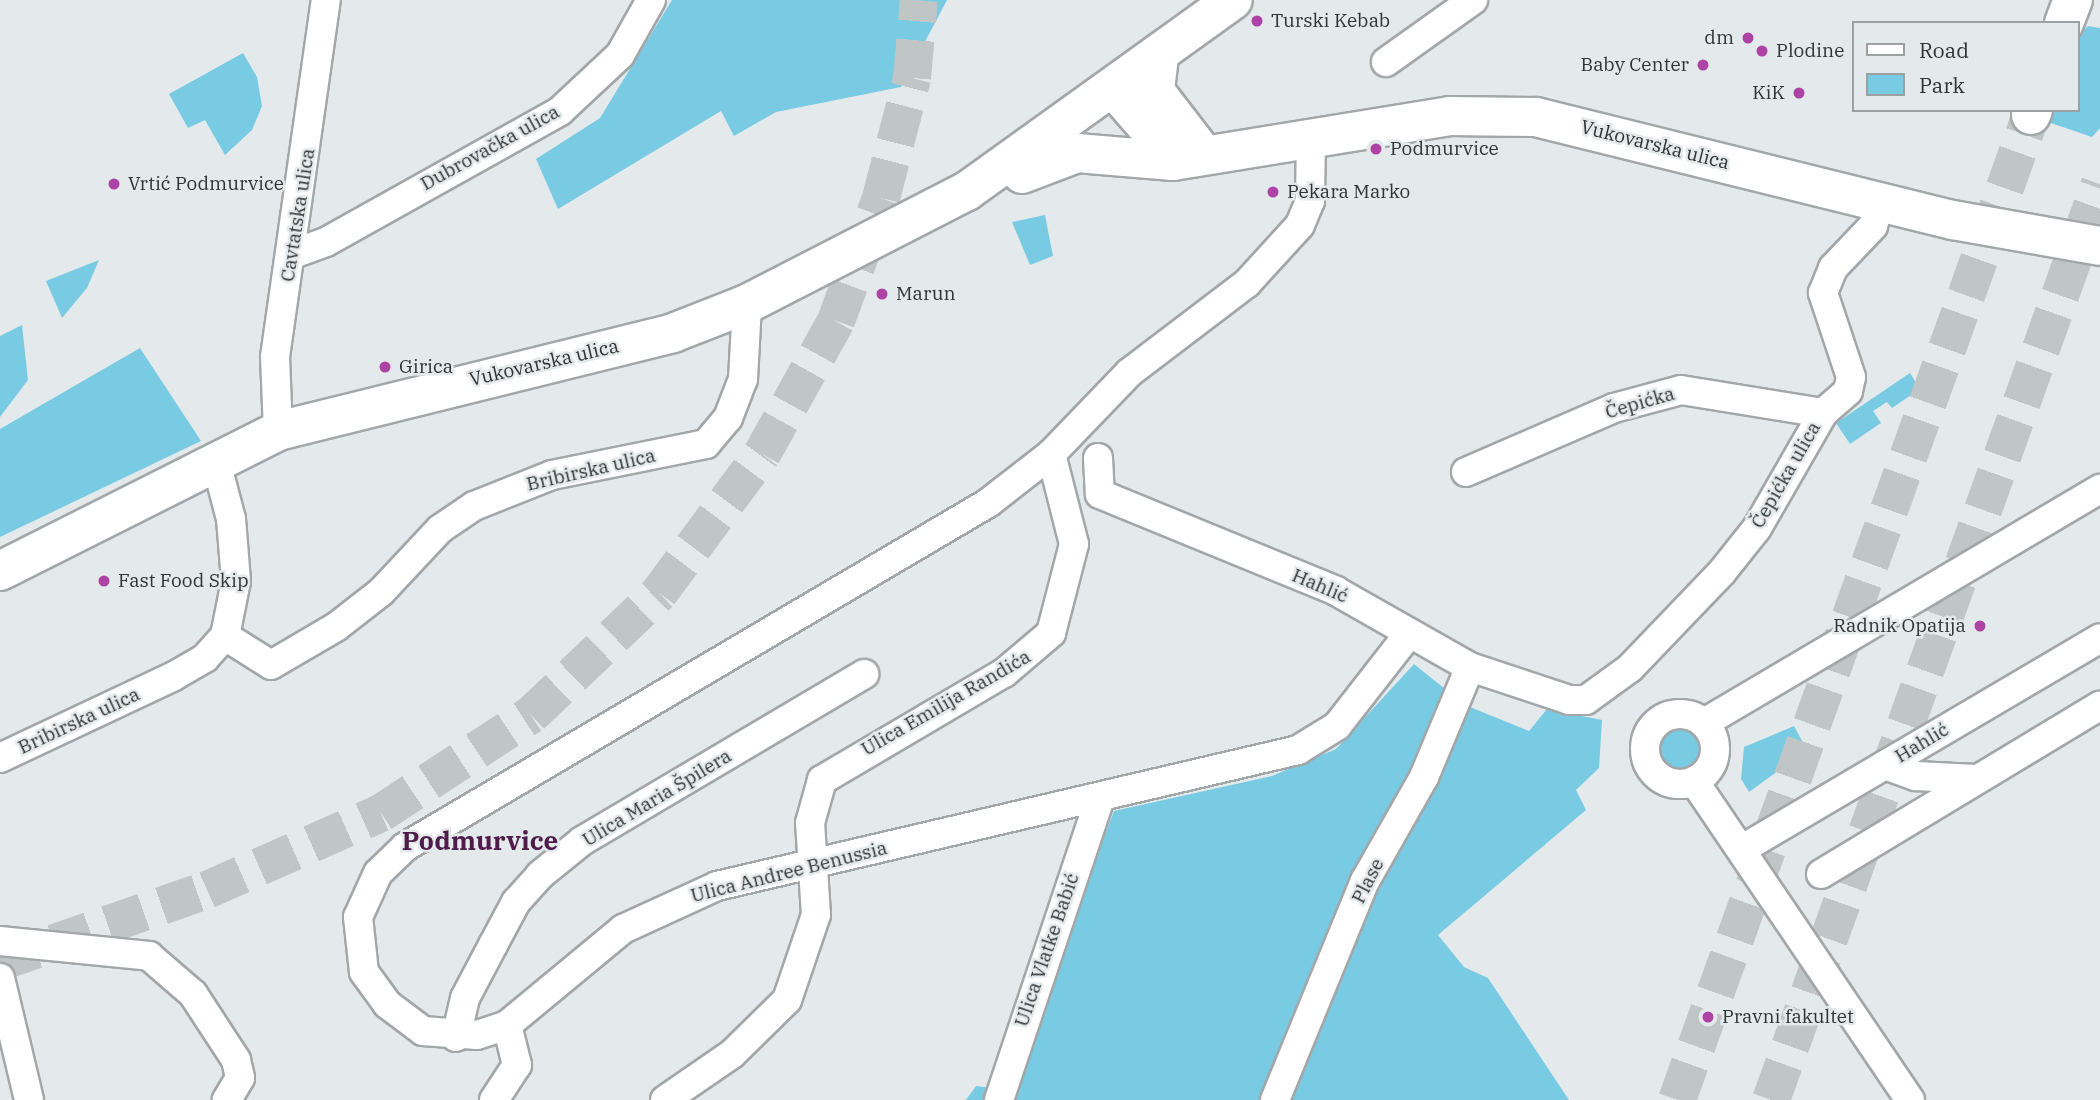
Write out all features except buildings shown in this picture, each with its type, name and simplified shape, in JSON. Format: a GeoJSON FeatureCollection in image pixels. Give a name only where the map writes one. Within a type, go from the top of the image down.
{"type":"FeatureCollection","features":[{"type":"Feature","properties":{"kind":"main road"},"geometry":{"type":"LineString","coordinates":[[1138,158],[1115,133],[1114,89],[1233,0]]}},
{"type":"Feature","properties":{"kind":"main road"},"geometry":{"type":"LineString","coordinates":[[2065,21],[2073,0]]}},
{"type":"Feature","properties":{"kind":"main road"},"geometry":{"type":"LineString","coordinates":[[1159,57],[1153,74],[1159,100],[1205,153]]}},
{"type":"Feature","properties":{"kind":"main road","name":"Vukovarska ulica"},"geometry":{"type":"LineString","coordinates":[[0,570],[278,431],[673,333],[747,304],[967,191],[1114,89],[1155,136],[1205,153]]}},
{"type":"Feature","properties":{"kind":"main road","name":"Vukovarska ulica"},"geometry":{"type":"LineString","coordinates":[[967,191],[1077,153],[1173,161],[1205,153],[1450,116],[1536,117],[1880,201],[2100,246]]}},
{"type":"Feature","properties":{"kind":"street","name":"Cavtatska ulica"},"geometry":{"type":"LineString","coordinates":[[278,431],[275,357],[293,254],[326,0]]}},
{"type":"Feature","properties":{"kind":"street","name":"Dubrovačka ulica"},"geometry":{"type":"LineString","coordinates":[[293,254],[326,242],[560,111],[620,55],[651,0]]}},
{"type":"Feature","properties":{"kind":"street"},"geometry":{"type":"LineString","coordinates":[[1387,62],[1473,0]]}},
{"type":"Feature","properties":{"kind":"street"},"geometry":{"type":"LineString","coordinates":[[1051,454],[1129,373],[1247,283],[1287,242],[1310,201],[1311,137]]}},
{"type":"Feature","properties":{"kind":"street","name":"Čepićka ulica"},"geometry":{"type":"LineString","coordinates":[[1569,700],[1606,690],[1722,572],[1757,528],[1823,413],[1851,384],[1824,307],[1826,281],[1867,235],[1880,201]]}},
{"type":"Feature","properties":{"kind":"street","name":"Bribirska ulica"},"geometry":{"type":"LineString","coordinates":[[0,758],[174,676],[205,658],[225,636],[271,665],[363,606],[440,529],[474,506],[552,475],[696,447],[718,434],[743,379],[747,304]]}},
{"type":"Feature","properties":{"kind":"street","name":"Čepićka"},"geometry":{"type":"LineString","coordinates":[[1466,472],[1614,408],[1681,390],[1823,413]]}},
{"type":"Feature","properties":{"kind":"street","name":"Ulica Emilija Randića"},"geometry":{"type":"LineString","coordinates":[[665,1100],[732,1054],[787,1000],[812,941],[810,823],[822,780],[1004,673],[1051,633],[1074,544],[1051,454]]}},
{"type":"Feature","properties":{"kind":"street","name":"Ulica Andree Benussia"},"geometry":{"type":"LineString","coordinates":[[1051,454],[904,558],[503,788],[389,861],[369,887],[357,947],[371,985],[423,1031],[456,1037],[507,1025],[623,929],[662,906],[717,886],[1099,801],[1318,740],[1358,704],[1407,636]]}},
{"type":"Feature","properties":{"kind":"street","name":"Hahlić"},"geometry":{"type":"LineString","coordinates":[[1098,458],[1100,494],[1336,591],[1407,636],[1470,667],[1569,700]]}},
{"type":"Feature","properties":{"kind":"street"},"geometry":{"type":"LineString","coordinates":[[216,461],[231,519],[236,581],[225,636]]}},
{"type":"Feature","properties":{"kind":"street"},"geometry":{"type":"LineString","coordinates":[[1910,1100],[1744,848],[1694,781],[1660,779],[1646,761],[1646,738],[1670,714],[1704,723],[2100,489]]}},
{"type":"Feature","properties":{"kind":"street","name":"Hahlić"},"geometry":{"type":"LineString","coordinates":[[1744,848],[2100,638]]}},
{"type":"Feature","properties":{"kind":"street","name":"Plase"},"geometry":{"type":"LineString","coordinates":[[1275,1100],[1365,881],[1424,777],[1470,667]]}},
{"type":"Feature","properties":{"kind":"street","name":"Ulica Maria Špilera"},"geometry":{"type":"LineString","coordinates":[[456,1037],[466,998],[492,945],[516,902],[540,875],[582,841],[864,674]]}},
{"type":"Feature","properties":{"kind":"street"},"geometry":{"type":"LineString","coordinates":[[1821,874],[2100,706]]}},
{"type":"Feature","properties":{"kind":"street"},"geometry":{"type":"LineString","coordinates":[[1694,781],[1714,756],[1704,723]]}},
{"type":"Feature","properties":{"kind":"street"},"geometry":{"type":"LineString","coordinates":[[1885,765],[1916,776],[1976,779]]}},
{"type":"Feature","properties":{"kind":"street","name":"Ulica Vlatke Babić"},"geometry":{"type":"LineString","coordinates":[[999,1100],[1099,801]]}},
{"type":"Feature","properties":{"kind":"street"},"geometry":{"type":"LineString","coordinates":[[0,941],[149,956],[193,994],[236,1060],[240,1078],[227,1100]]}},
{"type":"Feature","properties":{"kind":"street"},"geometry":{"type":"LineString","coordinates":[[0,978],[29,1100]]}},
{"type":"Feature","properties":{"kind":"street"},"geometry":{"type":"LineString","coordinates":[[494,1100],[517,1065],[507,1025]]}},
{"type":"Feature","properties":{"kind":"green space"},"geometry":{"type":"Polygon","coordinates":[[[672,0],[947,0],[901,87],[776,112],[734,136],[721,111],[558,209],[536,159],[600,118],[672,0]]]}},
{"type":"Feature","properties":{"kind":"green space"},"geometry":{"type":"Polygon","coordinates":[[[2088,26],[2100,28],[2100,128],[2092,137],[2048,122],[2048,112],[2079,112],[2079,34],[2088,26]]]}},
{"type":"Feature","properties":{"kind":"green space"},"geometry":{"type":"Polygon","coordinates":[[[243,53],[257,77],[262,106],[252,130],[225,155],[205,120],[188,128],[169,94],[243,53]]]}},
{"type":"Feature","properties":{"kind":"green space"},"geometry":{"type":"Polygon","coordinates":[[[1045,215],[1053,256],[1030,265],[1012,222],[1045,215]]]}},
{"type":"Feature","properties":{"kind":"green space"},"geometry":{"type":"Polygon","coordinates":[[[99,260],[87,288],[62,318],[46,281],[99,260]]]}},
{"type":"Feature","properties":{"kind":"green space"},"geometry":{"type":"Polygon","coordinates":[[[22,325],[28,380],[0,417],[0,336],[22,325]]]}},
{"type":"Feature","properties":{"kind":"green space"},"geometry":{"type":"Polygon","coordinates":[[[140,348],[201,441],[0,537],[0,429],[140,348]]]}},
{"type":"Feature","properties":{"kind":"green space"},"geometry":{"type":"Polygon","coordinates":[[[1910,373],[1920,389],[1892,408],[1887,402],[1873,411],[1881,423],[1850,444],[1836,423],[1910,373]]]}},
{"type":"Feature","properties":{"kind":"green space"},"geometry":{"type":"Polygon","coordinates":[[[1414,664],[1465,705],[1529,731],[1547,709],[1602,720],[1599,768],[1576,790],[1586,810],[1438,935],[1464,967],[1488,978],[1569,1100],[966,1100],[976,1086],[1008,1090],[1114,811],[1272,776],[1336,749],[1414,664]]]}},
{"type":"Feature","properties":{"kind":"green space"},"geometry":{"type":"Polygon","coordinates":[[[1794,726],[1807,750],[1749,792],[1741,779],[1744,747],[1794,726]]]}},
{"type":"Feature","properties":{"kind":"green space"},"geometry":{"type":"Polygon","coordinates":[[[1679,728],[1695,734],[1701,750],[1695,766],[1679,772],[1663,766],[1657,750],[1663,734],[1679,728]]]}},
{"type":"Feature","properties":{"kind":"tunnel"},"geometry":{"type":"LineString","coordinates":[[0,962],[207,890],[381,813],[531,715],[659,593],[762,454],[836,321],[881,198],[912,78],[919,0]]}},
{"type":"Feature","properties":{"kind":"tunnel"},"geometry":{"type":"LineString","coordinates":[[1677,1100],[2031,115]]}},
{"type":"Feature","properties":{"kind":"tunnel"},"geometry":{"type":"LineString","coordinates":[[1771,1100],[2100,184]]}},
{"type":"Feature","properties":{"kind":"place","name":"Turski Kebab"},"geometry":{"type":"Point","coordinates":[1257,21]}},
{"type":"Feature","properties":{"kind":"place","name":"dm"},"geometry":{"type":"Point","coordinates":[1748,38]}},
{"type":"Feature","properties":{"kind":"place","name":"Plodine"},"geometry":{"type":"Point","coordinates":[1762,51]}},
{"type":"Feature","properties":{"kind":"place","name":"Baby Center"},"geometry":{"type":"Point","coordinates":[1703,65]}},
{"type":"Feature","properties":{"kind":"place","name":"KiK"},"geometry":{"type":"Point","coordinates":[1799,93]}},
{"type":"Feature","properties":{"kind":"place","name":"Podmurvice"},"geometry":{"type":"Point","coordinates":[1376,149]}},
{"type":"Feature","properties":{"kind":"place","name":"Vrtić Podmurvice"},"geometry":{"type":"Point","coordinates":[114,184]}},
{"type":"Feature","properties":{"kind":"place","name":"Pekara Marko"},"geometry":{"type":"Point","coordinates":[1273,192]}},
{"type":"Feature","properties":{"kind":"place","name":"Marun"},"geometry":{"type":"Point","coordinates":[882,294]}},
{"type":"Feature","properties":{"kind":"place","name":"Girica"},"geometry":{"type":"Point","coordinates":[385,367]}},
{"type":"Feature","properties":{"kind":"place","name":"Fast Food Skip"},"geometry":{"type":"Point","coordinates":[104,581]}},
{"type":"Feature","properties":{"kind":"place","name":"Radnik Opatija"},"geometry":{"type":"Point","coordinates":[1980,626]}},
{"type":"Feature","properties":{"kind":"place","name":"Pravni fakultet"},"geometry":{"type":"Point","coordinates":[1708,1017]}},
{"type":"Feature","properties":{"kind":"district","name":"Podmurvice"},"geometry":{"type":"Point","coordinates":[480,841]}}]}
